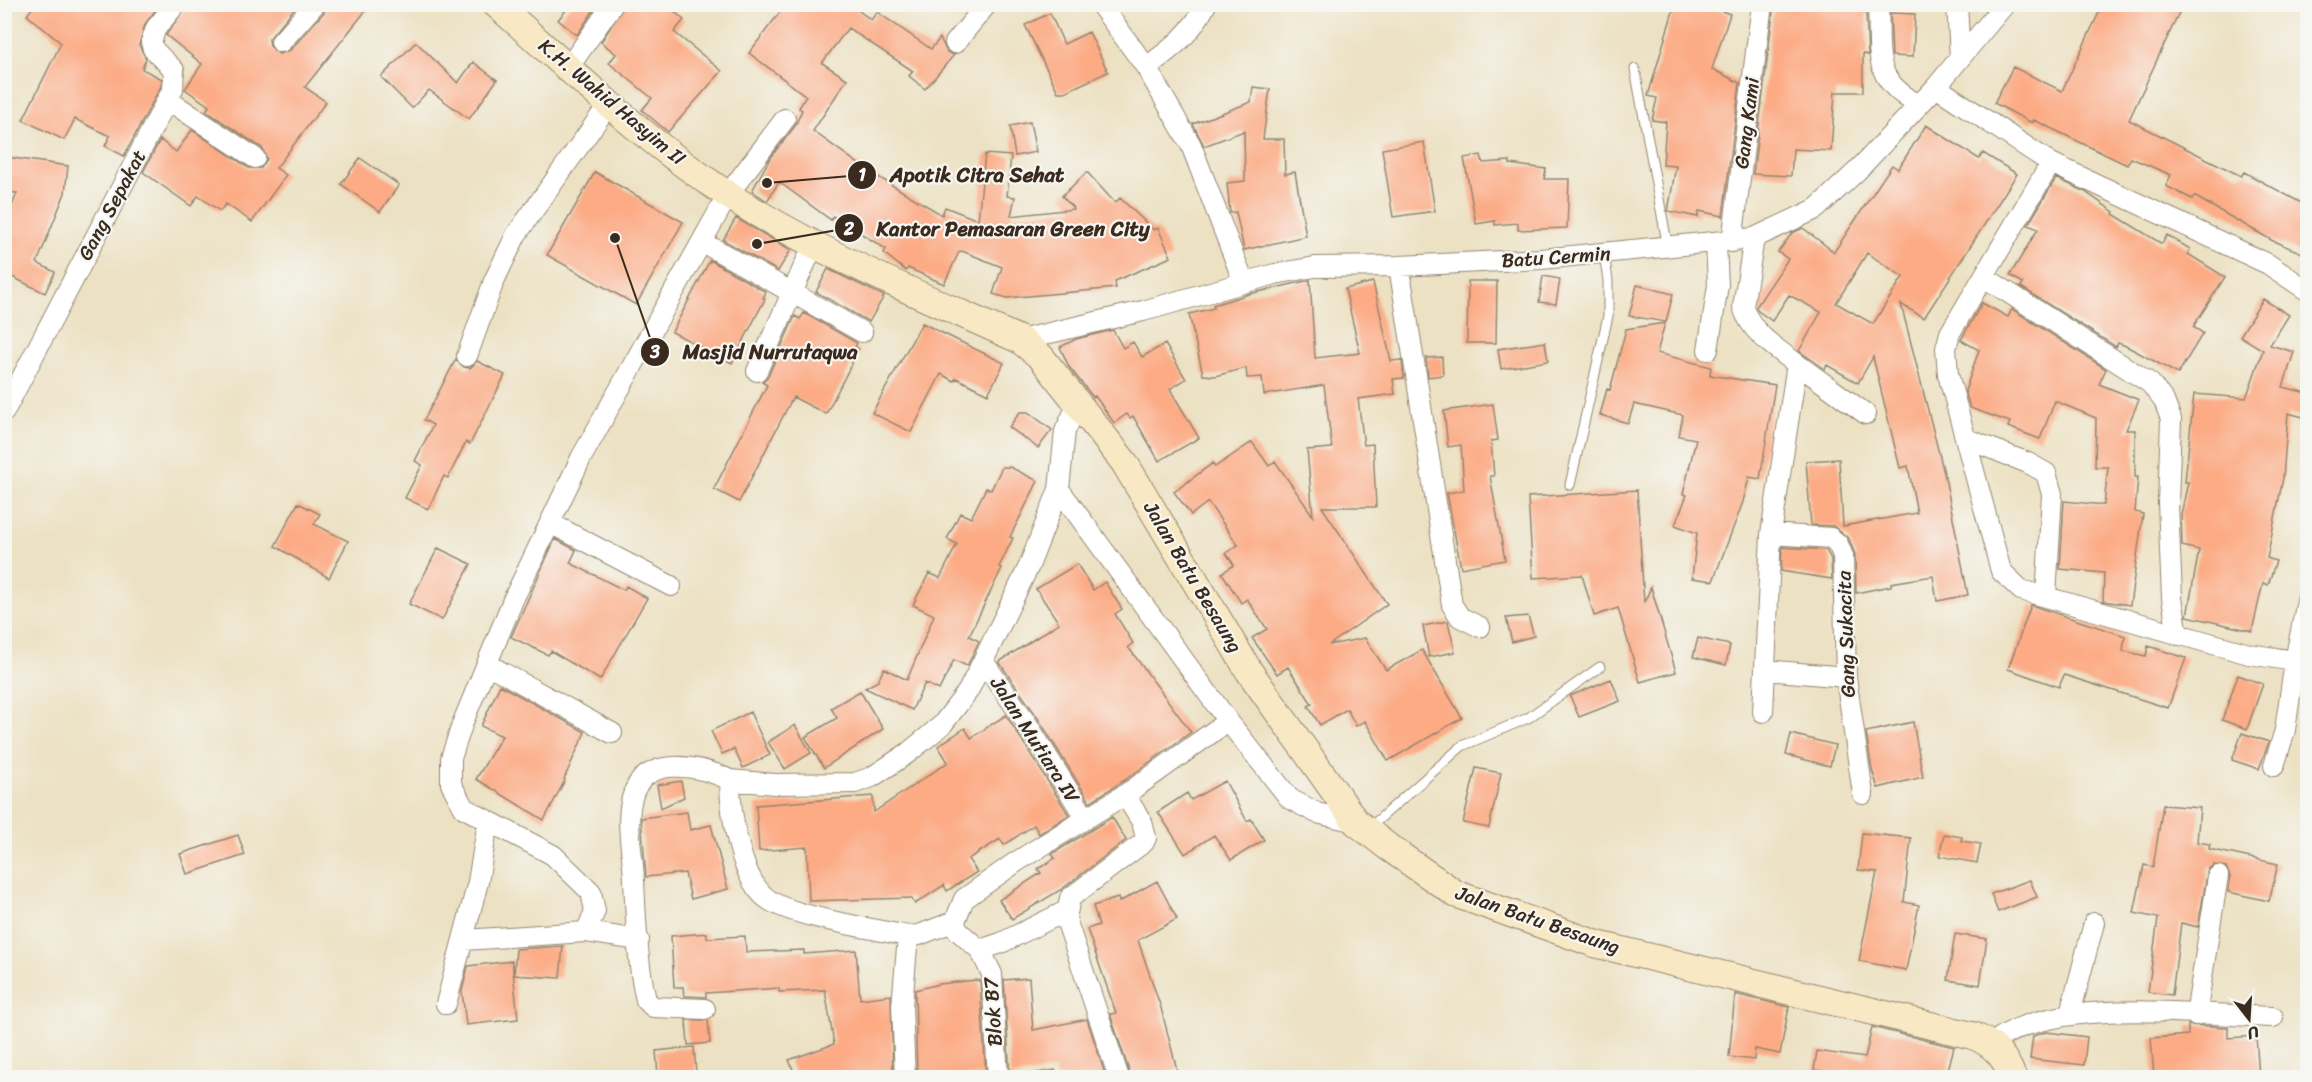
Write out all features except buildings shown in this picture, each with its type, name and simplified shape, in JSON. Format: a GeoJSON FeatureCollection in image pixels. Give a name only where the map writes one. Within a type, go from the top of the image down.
{"type":"FeatureCollection","features":[{"type":"Feature","properties":{"kind":"street","name":"Gang Sepakat"},"geometry":{"type":"LineString","coordinates":[[4,412],[175,83],[174,70],[153,49],[151,42],[156,28],[176,4]]}},
{"type":"Feature","properties":{"kind":"street"},"geometry":{"type":"LineString","coordinates":[[281,42],[315,4]]}},
{"type":"Feature","properties":{"kind":"street","name":"K.H. Wahid Hasyim II"},"geometry":{"type":"LineString","coordinates":[[496,4],[656,144],[753,211],[814,244],[1020,340]]}},
{"type":"Feature","properties":{"kind":"street"},"geometry":{"type":"LineString","coordinates":[[568,68],[613,4]]}},
{"type":"Feature","properties":{"kind":"street"},"geometry":{"type":"LineString","coordinates":[[955,43],[987,4]]}},
{"type":"Feature","properties":{"kind":"street"},"geometry":{"type":"LineString","coordinates":[[1100,4],[1146,67],[1200,164],[1244,283]]}},
{"type":"Feature","properties":{"kind":"street"},"geometry":{"type":"LineString","coordinates":[[1146,67],[1186,35],[1199,19],[1206,4]]}},
{"type":"Feature","properties":{"kind":"street","name":"Gang Kami"},"geometry":{"type":"LineString","coordinates":[[1708,350],[1762,4]]}},
{"type":"Feature","properties":{"kind":"street"},"geometry":{"type":"LineString","coordinates":[[1878,4],[1882,70],[1889,84],[1900,94],[1919,105]]}},
{"type":"Feature","properties":{"kind":"street"},"geometry":{"type":"LineString","coordinates":[[1957,4],[1960,58]]}},
{"type":"Feature","properties":{"kind":"street","name":"Batu Cermin"},"geometry":{"type":"LineString","coordinates":[[1020,340],[1315,267],[1399,266],[1604,253],[1724,243],[1754,238],[1816,209],[1857,171],[1936,87],[2005,4]]}},
{"type":"Feature","properties":{"kind":"street"},"geometry":{"type":"LineString","coordinates":[[1936,87],[2051,163],[2268,264],[2307,291]]}},
{"type":"Feature","properties":{"kind":"street"},"geometry":{"type":"LineString","coordinates":[[168,99],[255,158]]}},
{"type":"Feature","properties":{"kind":"street"},"geometry":{"type":"LineString","coordinates":[[468,356],[494,282],[516,235],[609,104]]}},
{"type":"Feature","properties":{"kind":"street"},"geometry":{"type":"LineString","coordinates":[[586,932],[594,911],[591,892],[553,855],[464,808],[456,796],[450,771],[462,722],[513,600],[581,458],[729,194],[785,119]]}},
{"type":"Feature","properties":{"kind":"street"},"geometry":{"type":"LineString","coordinates":[[2051,163],[1950,333],[1946,348],[1948,374],[2001,571],[2021,590],[2249,654],[2295,661]]}},
{"type":"Feature","properties":{"kind":"street"},"geometry":{"type":"LineString","coordinates":[[1754,238],[1743,307],[1746,315],[1757,332],[1866,414]]}},
{"type":"Feature","properties":{"kind":"street"},"geometry":{"type":"LineString","coordinates":[[702,242],[862,332]]}},
{"type":"Feature","properties":{"kind":"street"},"geometry":{"type":"LineString","coordinates":[[757,370],[814,244]]}},
{"type":"Feature","properties":{"kind":"street"},"geometry":{"type":"LineString","coordinates":[[1399,266],[1452,604],[1460,617],[1480,627]]}},
{"type":"Feature","properties":{"kind":"street"},"geometry":{"type":"LineString","coordinates":[[1984,277],[2150,383],[2164,401],[2171,419],[2168,503],[2172,598],[2178,635]]}},
{"type":"Feature","properties":{"kind":"street","name":"Jalan Batu Besaung"},"geometry":{"type":"LineString","coordinates":[[1020,340],[1041,357],[1124,462],[1249,671],[1362,826],[1456,894],[1596,944],[1974,1036],[1992,1044]]}},
{"type":"Feature","properties":{"kind":"street"},"geometry":{"type":"LineString","coordinates":[[1763,712],[1771,534],[1797,364]]}},
{"type":"Feature","properties":{"kind":"street"},"geometry":{"type":"LineString","coordinates":[[705,1009],[653,1007],[649,1005],[643,986],[630,817],[632,797],[641,780],[652,771],[667,767],[692,767],[711,771],[730,780],[855,783],[872,777],[908,753],[942,725],[968,691],[1029,566],[1059,489],[1065,431],[1078,404]]}},
{"type":"Feature","properties":{"kind":"street"},"geometry":{"type":"LineString","coordinates":[[1967,439],[2046,473],[2052,494],[2046,597]]}},
{"type":"Feature","properties":{"kind":"street"},"geometry":{"type":"LineString","coordinates":[[1059,489],[1227,721],[1290,799],[1317,813],[1362,826]]}},
{"type":"Feature","properties":{"kind":"street"},"geometry":{"type":"LineString","coordinates":[[550,523],[670,586]]}},
{"type":"Feature","properties":{"kind":"street","name":"Gang Sukacita"},"geometry":{"type":"LineString","coordinates":[[1771,534],[1831,538],[1838,544],[1843,556],[1846,677],[1863,794]]}},
{"type":"Feature","properties":{"kind":"street"},"geometry":{"type":"LineString","coordinates":[[2274,766],[2285,730],[2307,596]]}},
{"type":"Feature","properties":{"kind":"street","name":"Jalan Mutiara IV"},"geometry":{"type":"LineString","coordinates":[[983,661],[1026,722],[1086,819]]}},
{"type":"Feature","properties":{"kind":"street"},"geometry":{"type":"LineString","coordinates":[[487,664],[612,733]]}},
{"type":"Feature","properties":{"kind":"street"},"geometry":{"type":"LineString","coordinates":[[1765,670],[1846,677]]}},
{"type":"Feature","properties":{"kind":"street"},"geometry":{"type":"LineString","coordinates":[[1066,910],[1001,943],[980,950],[962,937],[955,921],[964,899],[1016,862],[1125,795],[1227,721]]}},
{"type":"Feature","properties":{"kind":"street"},"geometry":{"type":"LineString","coordinates":[[730,780],[730,801],[735,831],[750,877],[767,899],[801,912],[908,936],[920,935],[955,921]]}},
{"type":"Feature","properties":{"kind":"street"},"geometry":{"type":"LineString","coordinates":[[1119,1077],[1089,982],[1072,944],[1066,910],[1070,898],[1137,848],[1146,838],[1142,822],[1125,795]]}},
{"type":"Feature","properties":{"kind":"street"},"geometry":{"type":"LineString","coordinates":[[446,1004],[480,873],[488,822]]}},
{"type":"Feature","properties":{"kind":"street"},"geometry":{"type":"LineString","coordinates":[[2196,1015],[2218,876]]}},
{"type":"Feature","properties":{"kind":"street"},"geometry":{"type":"LineString","coordinates":[[2070,1014],[2094,923]]}},
{"type":"Feature","properties":{"kind":"street"},"geometry":{"type":"LineString","coordinates":[[464,939],[586,932],[639,940]]}},
{"type":"Feature","properties":{"kind":"street"},"geometry":{"type":"LineString","coordinates":[[905,1077],[902,1006],[908,936]]}},
{"type":"Feature","properties":{"kind":"street","name":"Blok B7"},"geometry":{"type":"LineString","coordinates":[[980,950],[992,974],[998,1077]]}},
{"type":"Feature","properties":{"kind":"street"},"geometry":{"type":"LineString","coordinates":[[2013,1077],[2007,1062],[1992,1044],[2015,1028],[2070,1014],[2088,1011],[2273,1017]]}},
{"type":"Feature","properties":{"kind":"lane"},"geometry":{"type":"LineString","coordinates":[[1635,69],[1668,248]]}},
{"type":"Feature","properties":{"kind":"lane"},"geometry":{"type":"LineString","coordinates":[[1570,485],[1608,316],[1608,281],[1604,253]]}},
{"type":"Feature","properties":{"kind":"lane"},"geometry":{"type":"LineString","coordinates":[[1362,826],[1462,746],[1528,718],[1600,667]]}},
{"type":"Feature","properties":{"kind":"place","name":"Apotik Citra Sehat"},"geometry":{"type":"Point","coordinates":[767,183]}},
{"type":"Feature","properties":{"kind":"place","name":"Masjid Nurrutaqwa"},"geometry":{"type":"Point","coordinates":[615,238]}},
{"type":"Feature","properties":{"kind":"place","name":"Kantor Pemasaran Green City"},"geometry":{"type":"Point","coordinates":[757,244]}}]}
